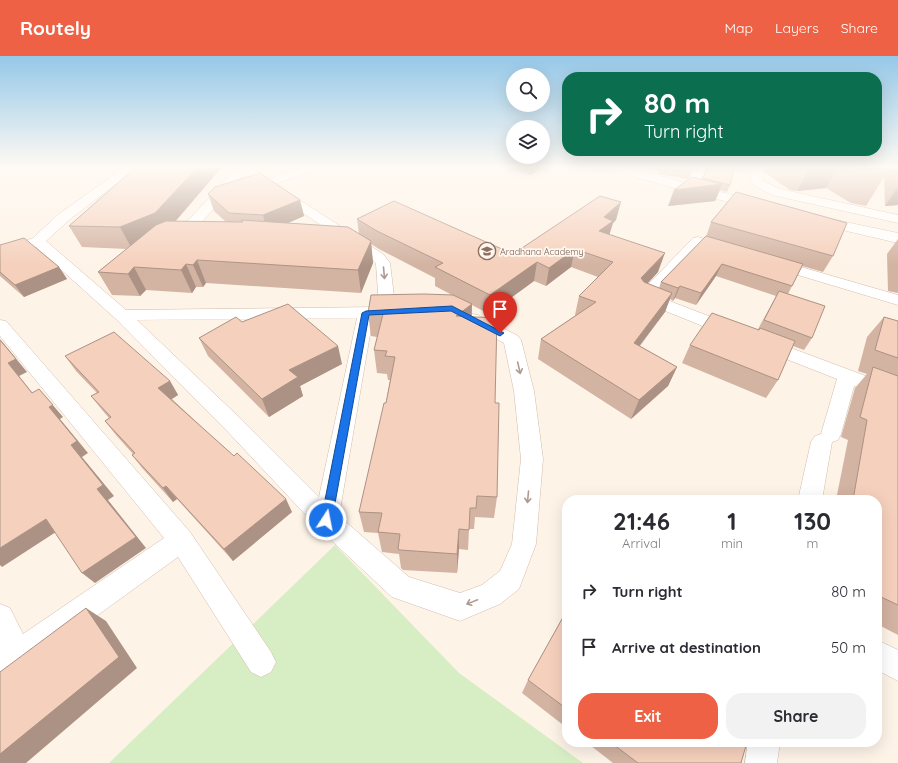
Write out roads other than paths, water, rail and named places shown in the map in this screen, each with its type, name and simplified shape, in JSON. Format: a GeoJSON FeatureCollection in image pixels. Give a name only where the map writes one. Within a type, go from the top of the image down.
{"type":"FeatureCollection","features":[{"type":"Feature","properties":{"kind":"street"},"geometry":{"type":"LineString","coordinates":[[0,255],[38,241],[64,217],[87,200]]}},
{"type":"Feature","properties":{"kind":"street"},"geometry":{"type":"LineString","coordinates":[[164,241],[185,232],[214,200]]}},
{"type":"Feature","properties":{"kind":"street"},"geometry":{"type":"LineString","coordinates":[[292,200],[378,257],[383,263],[387,311]]}},
{"type":"Feature","properties":{"kind":"street"},"geometry":{"type":"LineString","coordinates":[[726,200],[770,211]]}},
{"type":"Feature","properties":{"kind":"street"},"geometry":{"type":"LineString","coordinates":[[812,200],[898,219]]}},
{"type":"Feature","properties":{"kind":"street"},"geometry":{"type":"LineString","coordinates":[[898,238],[802,220],[898,248]]}},
{"type":"Feature","properties":{"kind":"street"},"geometry":{"type":"LineString","coordinates":[[185,232],[201,233]]}},
{"type":"Feature","properties":{"kind":"street"},"geometry":{"type":"LineString","coordinates":[[38,241],[102,287],[122,316],[235,426],[326,520],[401,588],[460,607],[491,594],[510,580],[524,544],[532,459],[524,391],[512,340],[459,312]]}},
{"type":"Feature","properties":{"kind":"street"},"geometry":{"type":"LineString","coordinates":[[898,300],[698,241],[644,297],[898,396]]}},
{"type":"Feature","properties":{"kind":"street"},"geometry":{"type":"LineString","coordinates":[[332,242],[356,243]]}},
{"type":"Feature","properties":{"kind":"street"},"geometry":{"type":"LineString","coordinates":[[122,316],[366,313],[416,310]]}},
{"type":"Feature","properties":{"kind":"street"},"geometry":{"type":"LineString","coordinates":[[326,520],[366,313]]}},
{"type":"Feature","properties":{"kind":"street"},"geometry":{"type":"LineString","coordinates":[[0,325],[181,540],[261,662]]}},
{"type":"Feature","properties":{"kind":"street"},"geometry":{"type":"LineString","coordinates":[[811,495],[827,438],[847,376]]}},
{"type":"Feature","properties":{"kind":"street"},"geometry":{"type":"LineString","coordinates":[[0,618],[9,661],[181,540]]}},
{"type":"Feature","properties":{"kind":"street"},"geometry":{"type":"LineString","coordinates":[[882,657],[898,666]]}},
{"type":"Feature","properties":{"kind":"street"},"geometry":{"type":"LineString","coordinates":[[761,763],[763,747]]}},
{"type":"Feature","properties":{"kind":"place","name":"Aradhana Academy"},"geometry":{"type":"Point","coordinates":[487,251]}}]}
